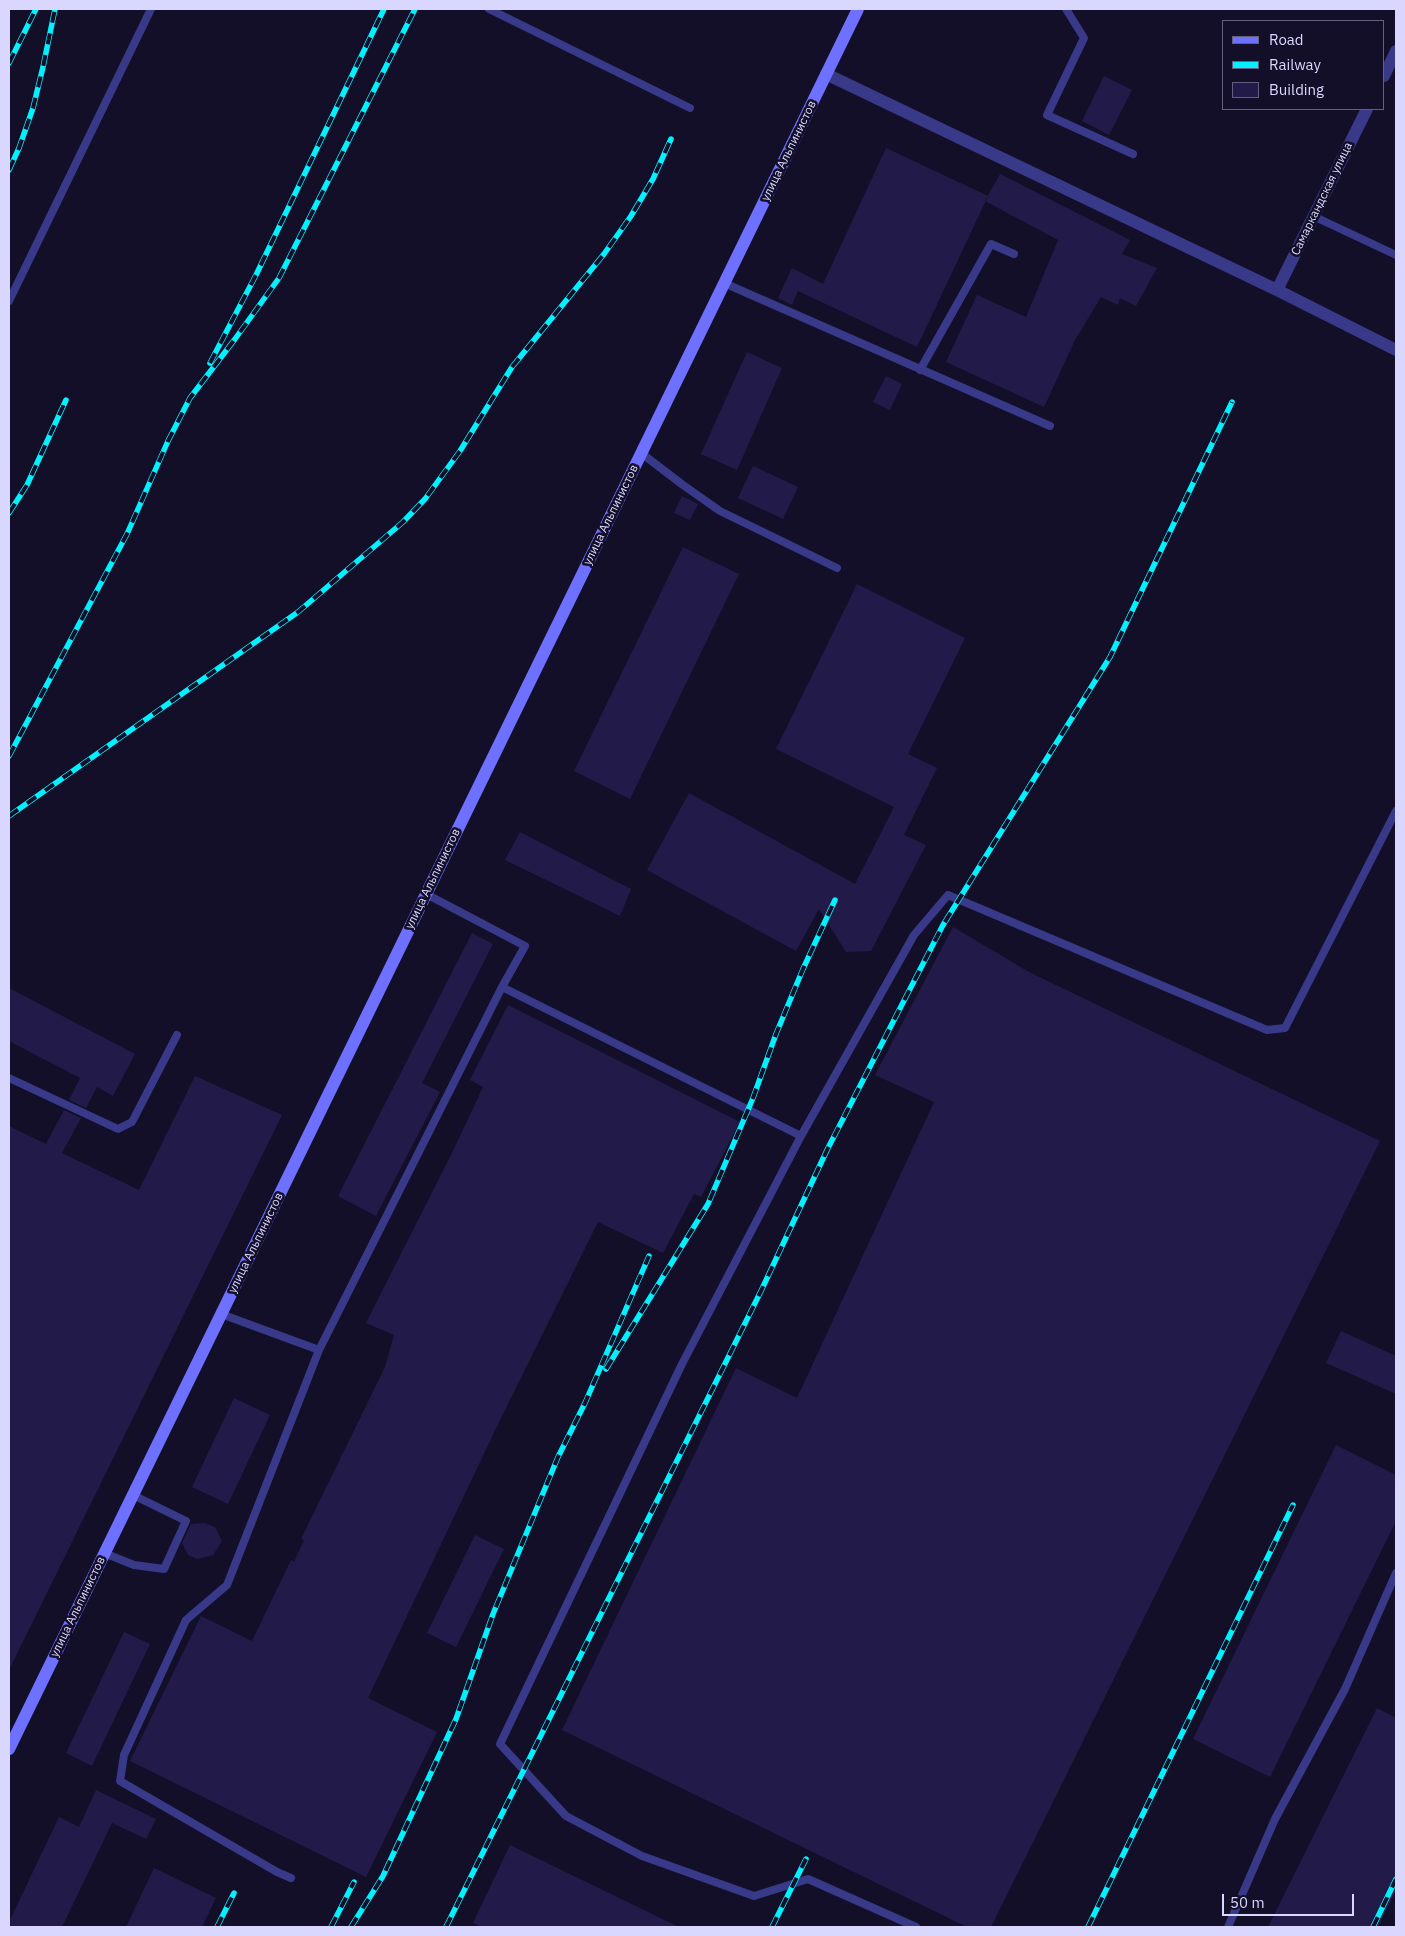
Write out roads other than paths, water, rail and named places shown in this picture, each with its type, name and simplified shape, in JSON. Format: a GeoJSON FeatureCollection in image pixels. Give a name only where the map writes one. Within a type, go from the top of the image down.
{"type":"FeatureCollection","features":[{"type":"Feature","properties":{"kind":"main road","name":"улица Альпинистов"},"geometry":{"type":"LineString","coordinates":[[9,1749],[858,9]]}},
{"type":"Feature","properties":{"kind":"street"},"geometry":{"type":"LineString","coordinates":[[1385,74],[1396,51]]}},
{"type":"Feature","properties":{"kind":"street"},"geometry":{"type":"LineString","coordinates":[[826,74],[1277,290],[1396,350]]}},
{"type":"Feature","properties":{"kind":"street","name":"Самаркандская улица"},"geometry":{"type":"LineString","coordinates":[[1277,290],[1366,110]]}},
{"type":"Feature","properties":{"kind":"lane"},"geometry":{"type":"LineString","coordinates":[[9,301],[151,9]]}},
{"type":"Feature","properties":{"kind":"lane"},"geometry":{"type":"LineString","coordinates":[[489,9],[690,108]]}},
{"type":"Feature","properties":{"kind":"lane"},"geometry":{"type":"LineString","coordinates":[[1066,9],[1084,38],[1047,114],[1133,154]]}},
{"type":"Feature","properties":{"kind":"lane"},"geometry":{"type":"LineString","coordinates":[[1313,216],[1396,255]]}},
{"type":"Feature","properties":{"kind":"lane"},"geometry":{"type":"LineString","coordinates":[[920,370],[991,244],[1014,254]]}},
{"type":"Feature","properties":{"kind":"lane"},"geometry":{"type":"LineString","coordinates":[[724,283],[1050,426]]}},
{"type":"Feature","properties":{"kind":"lane"},"geometry":{"type":"LineString","coordinates":[[641,453],[720,511],[836,568]]}},
{"type":"Feature","properties":{"kind":"lane"},"geometry":{"type":"LineString","coordinates":[[916,1927],[808,1879],[754,1896],[642,1856],[566,1816],[500,1744],[682,1364],[801,1136],[914,935],[948,895],[1267,1030],[1285,1028],[1396,811]]}},
{"type":"Feature","properties":{"kind":"lane"},"geometry":{"type":"LineString","coordinates":[[291,1878],[277,1872],[120,1781],[124,1755],[186,1620],[227,1585],[319,1350],[502,987],[526,946],[426,894]]}},
{"type":"Feature","properties":{"kind":"lane"},"geometry":{"type":"LineString","coordinates":[[502,987],[801,1136]]}},
{"type":"Feature","properties":{"kind":"lane"},"geometry":{"type":"LineString","coordinates":[[9,1078],[118,1128],[132,1122],[176,1035]]}},
{"type":"Feature","properties":{"kind":"lane"},"geometry":{"type":"LineString","coordinates":[[221,1314],[319,1350]]}},
{"type":"Feature","properties":{"kind":"lane"},"geometry":{"type":"LineString","coordinates":[[104,1553],[134,1565],[164,1569],[186,1521],[133,1495]]}},
{"type":"Feature","properties":{"kind":"lane"},"geometry":{"type":"LineString","coordinates":[[1228,1927],[1275,1819],[1345,1689],[1396,1574]]}},
{"type":"Feature","properties":{"kind":"railway"},"geometry":{"type":"LineString","coordinates":[[9,63],[36,9]]}},
{"type":"Feature","properties":{"kind":"railway"},"geometry":{"type":"LineString","coordinates":[[9,170],[33,108],[55,9]]}},
{"type":"Feature","properties":{"kind":"railway"},"geometry":{"type":"LineString","coordinates":[[210,363],[256,275],[384,9]]}},
{"type":"Feature","properties":{"kind":"railway"},"geometry":{"type":"LineString","coordinates":[[9,756],[127,534],[168,441],[190,398],[279,278],[415,9]]}},
{"type":"Feature","properties":{"kind":"railway"},"geometry":{"type":"LineString","coordinates":[[9,816],[298,612],[403,522],[425,499],[460,451],[512,367],[604,254],[631,216],[653,179],[671,139]]}},
{"type":"Feature","properties":{"kind":"railway"},"geometry":{"type":"LineString","coordinates":[[9,513],[27,485],[66,400]]}},
{"type":"Feature","properties":{"kind":"railway"},"geometry":{"type":"LineString","coordinates":[[446,1927],[761,1291],[828,1148],[943,925],[1110,657],[1232,402]]}},
{"type":"Feature","properties":{"kind":"railway"},"geometry":{"type":"LineString","coordinates":[[606,1369],[708,1204],[753,1098],[776,1034],[803,969],[835,900]]}},
{"type":"Feature","properties":{"kind":"railway"},"geometry":{"type":"LineString","coordinates":[[351,1927],[383,1876],[456,1719],[493,1614],[558,1457],[585,1403],[649,1256]]}},
{"type":"Feature","properties":{"kind":"railway"},"geometry":{"type":"LineString","coordinates":[[1088,1927],[1293,1505]]}},
{"type":"Feature","properties":{"kind":"railway"},"geometry":{"type":"LineString","coordinates":[[772,1927],[806,1859]]}},
{"type":"Feature","properties":{"kind":"railway"},"geometry":{"type":"LineString","coordinates":[[1373,1927],[1396,1879]]}},
{"type":"Feature","properties":{"kind":"railway"},"geometry":{"type":"LineString","coordinates":[[331,1927],[354,1882]]}},
{"type":"Feature","properties":{"kind":"railway"},"geometry":{"type":"LineString","coordinates":[[217,1927],[234,1893]]}}]}
